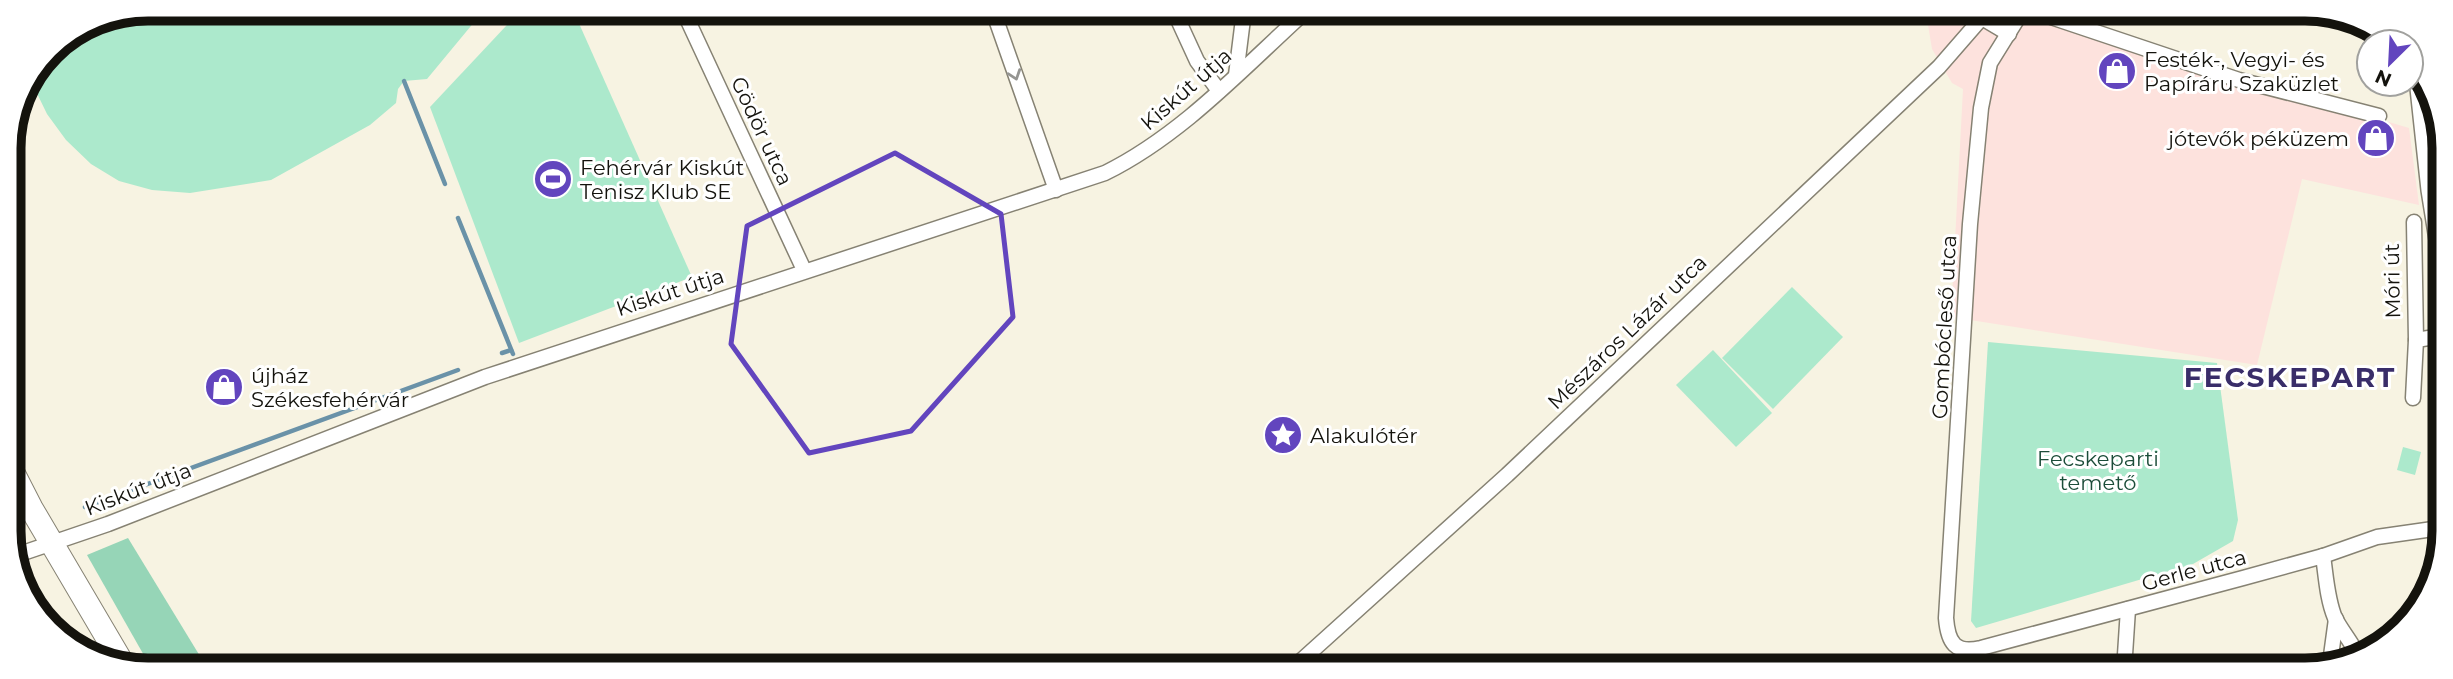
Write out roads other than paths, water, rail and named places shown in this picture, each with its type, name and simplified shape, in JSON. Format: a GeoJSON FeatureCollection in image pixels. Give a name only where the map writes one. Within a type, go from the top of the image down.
{"type":"FeatureCollection","features":[{"type":"Feature","properties":{"kind":"main road"},"geometry":{"type":"LineString","coordinates":[[2421,98],[2432,196]]}},
{"type":"Feature","properties":{"kind":"main road"},"geometry":{"type":"LineString","coordinates":[[21,488],[117,654]]}},
{"type":"Feature","properties":{"kind":"street","name":"Gödör utca"},"geometry":{"type":"LineString","coordinates":[[688,21],[804,271]]}},
{"type":"Feature","properties":{"kind":"street"},"geometry":{"type":"LineString","coordinates":[[997,21],[1056,190]]}},
{"type":"Feature","properties":{"kind":"street"},"geometry":{"type":"LineString","coordinates":[[1179,21],[1197,61],[1219,90]]}},
{"type":"Feature","properties":{"kind":"street"},"geometry":{"type":"LineString","coordinates":[[1236,75],[1243,21]]}},
{"type":"Feature","properties":{"kind":"street","name":"Kiskút útja"},"geometry":{"type":"LineString","coordinates":[[23,554],[108,524],[485,377],[1105,173],[1147,150],[1295,21]]}},
{"type":"Feature","properties":{"kind":"street","name":"Mészáros Lázár utca"},"geometry":{"type":"LineString","coordinates":[[1304,658],[1507,475],[1939,67],[1979,21]]}},
{"type":"Feature","properties":{"kind":"street"},"geometry":{"type":"LineString","coordinates":[[1992,21],[2009,34]]}},
{"type":"Feature","properties":{"kind":"street","name":"Gombócleső utca"},"geometry":{"type":"LineString","coordinates":[[1959,649],[1947,632],[1946,618],[1976,153],[1984,83],[1994,55],[2016,21]]}},
{"type":"Feature","properties":{"kind":"street"},"geometry":{"type":"LineString","coordinates":[[2063,21],[2239,80],[2379,116]]}},
{"type":"Feature","properties":{"kind":"street","name":"Móri út"},"geometry":{"type":"LineString","coordinates":[[2413,398],[2416,340],[2414,222]]}},
{"type":"Feature","properties":{"kind":"street","name":"Móri út"},"geometry":{"type":"LineString","coordinates":[[2416,340],[2432,337]]}},
{"type":"Feature","properties":{"kind":"street","name":"Gerle utca"},"geometry":{"type":"LineString","coordinates":[[1959,649],[1968,651],[2128,609],[2323,556],[2377,537],[2432,529]]}},
{"type":"Feature","properties":{"kind":"street"},"geometry":{"type":"LineString","coordinates":[[2323,556],[2336,619],[2354,648]]}},
{"type":"Feature","properties":{"kind":"street"},"geometry":{"type":"LineString","coordinates":[[2125,658],[2128,609]]}},
{"type":"Feature","properties":{"kind":"street"},"geometry":{"type":"LineString","coordinates":[[2331,655],[2336,619]]}},
{"type":"Feature","properties":{"kind":"waterway"},"geometry":{"type":"LineString","coordinates":[[404,81],[445,184]]}},
{"type":"Feature","properties":{"kind":"waterway"},"geometry":{"type":"LineString","coordinates":[[458,218],[513,354]]}},
{"type":"Feature","properties":{"kind":"waterway"},"geometry":{"type":"LineString","coordinates":[[502,353],[511,350]]}},
{"type":"Feature","properties":{"kind":"waterway"},"geometry":{"type":"LineString","coordinates":[[85,507],[458,370]]}},
{"type":"Feature","properties":{"kind":"place","name":"Festék-, Vegyi- és Papíráru Szaküzlet"},"geometry":{"type":"Point","coordinates":[2117,71]}},
{"type":"Feature","properties":{"kind":"place","name":"jótevők péküzem"},"geometry":{"type":"Point","coordinates":[2376,138]}},
{"type":"Feature","properties":{"kind":"place","name":"Fehérvár Kiskút Tenisz Klub SE"},"geometry":{"type":"Point","coordinates":[553,179]}},
{"type":"Feature","properties":{"kind":"place","name":"újház Székesfehérvár"},"geometry":{"type":"Point","coordinates":[224,387]}},
{"type":"Feature","properties":{"kind":"place","name":"Alakulótér"},"geometry":{"type":"Point","coordinates":[1283,435]}},
{"type":"Feature","properties":{"kind":"district","name":"FECSKEPART"},"geometry":{"type":"Point","coordinates":[2290,377]}},
{"type":"Feature","properties":{"kind":"park label","name":"Fecskeparti temető"},"geometry":{"type":"Point","coordinates":[2098,470]}}]}
